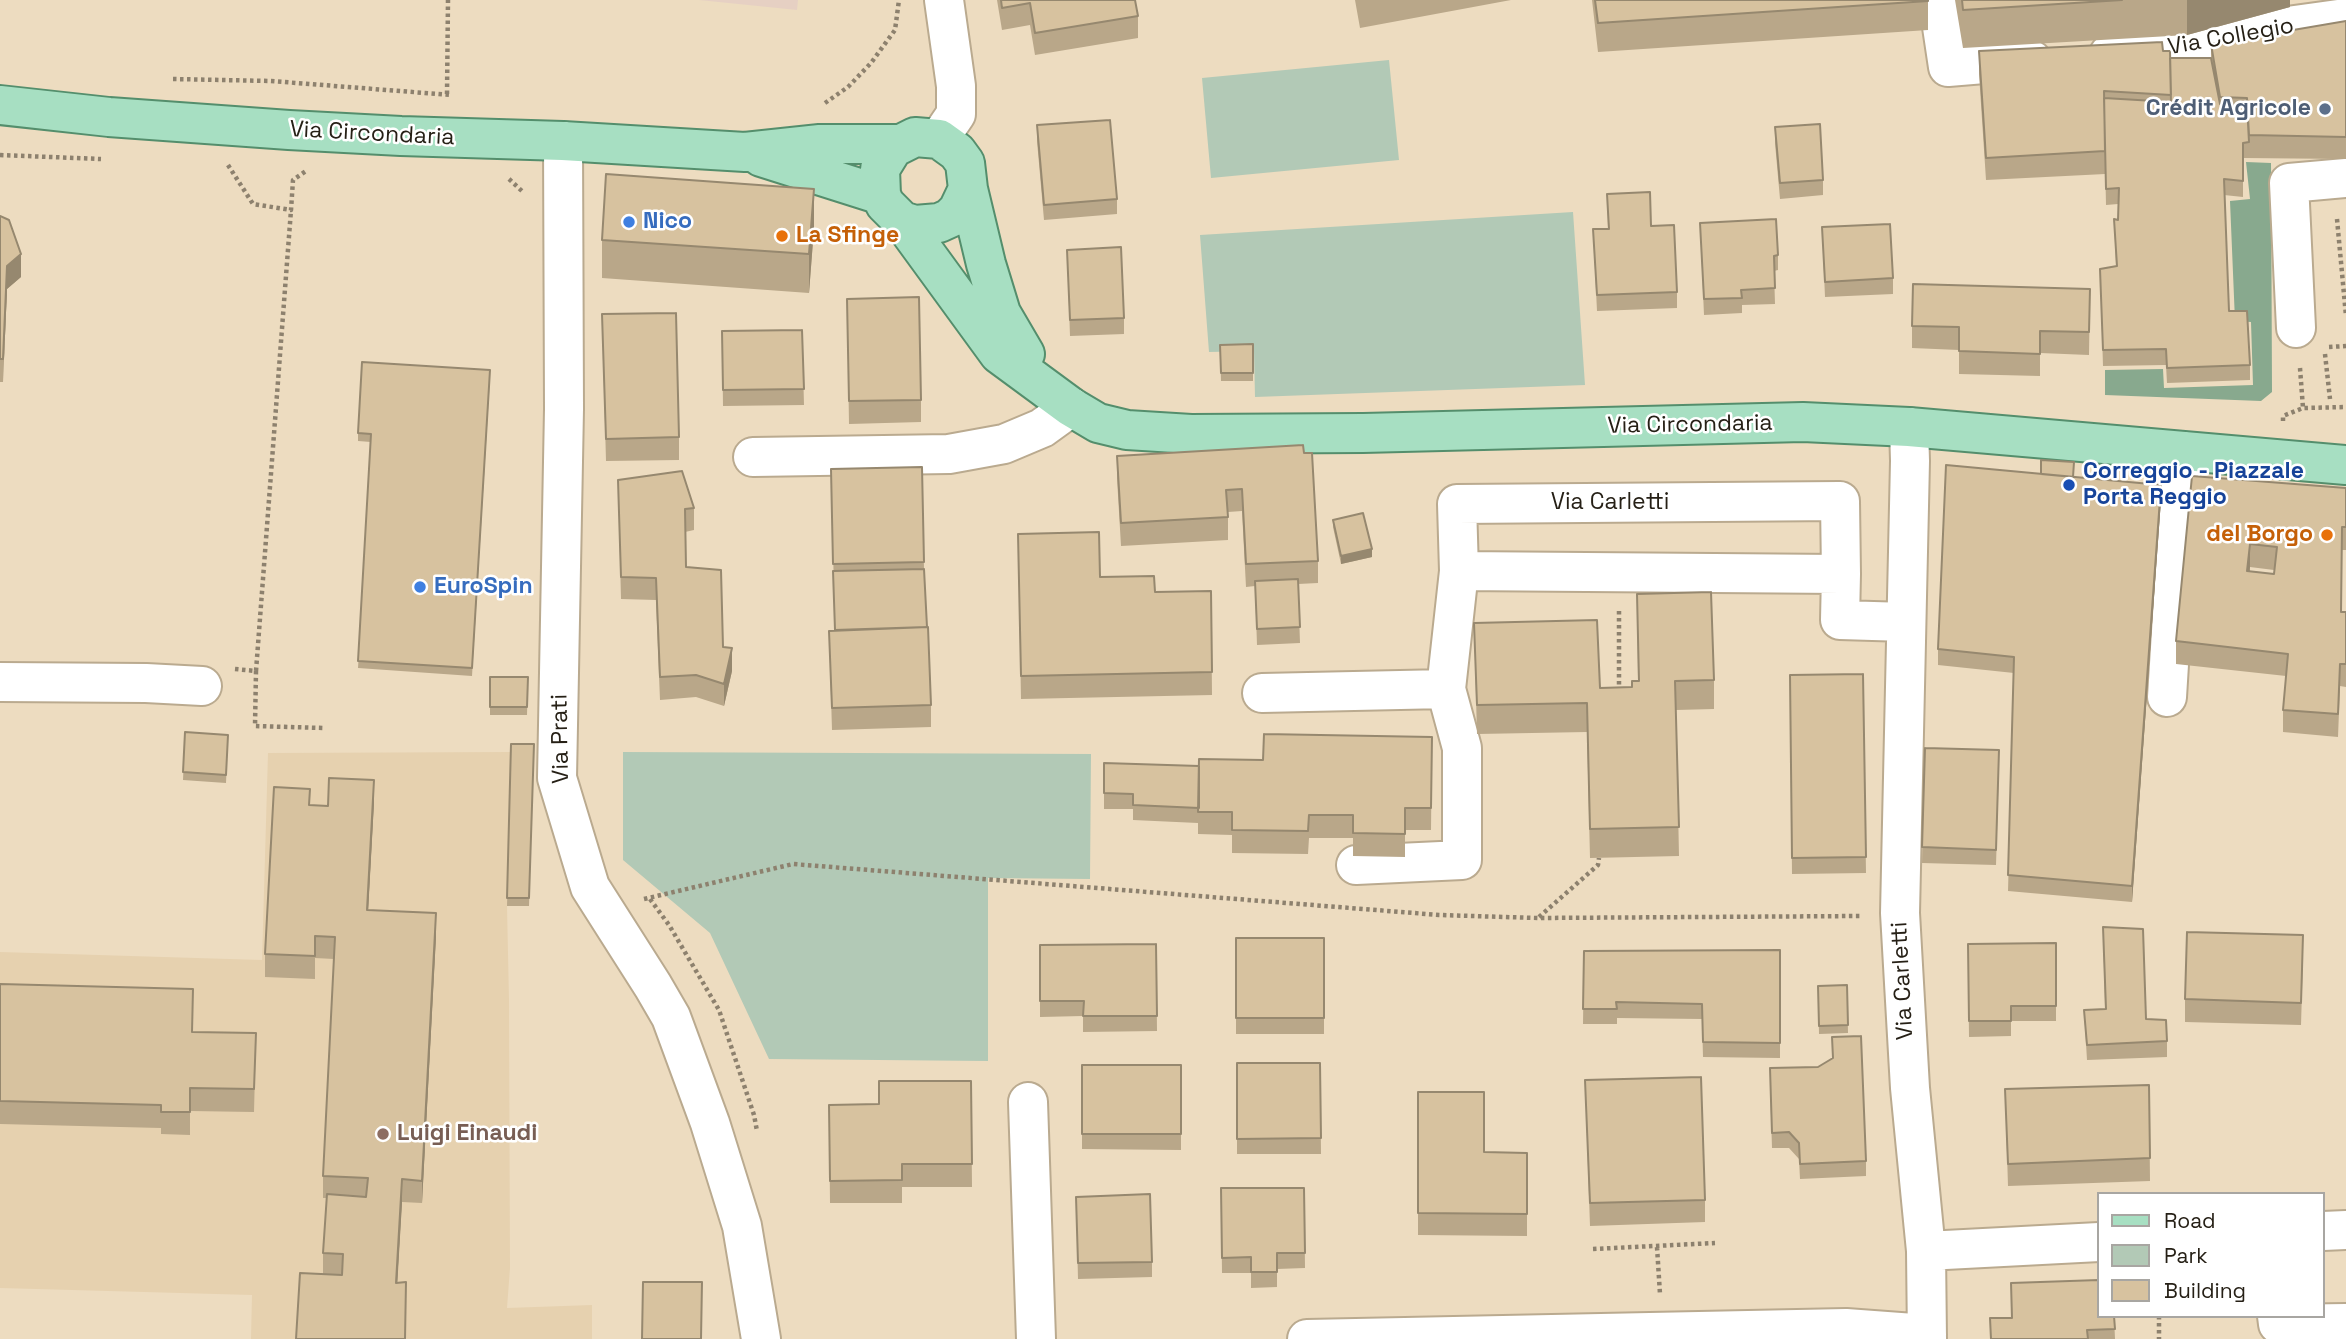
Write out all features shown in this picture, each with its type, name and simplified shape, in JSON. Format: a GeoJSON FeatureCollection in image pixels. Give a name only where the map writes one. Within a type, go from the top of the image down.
{"type":"FeatureCollection","features":[{"type":"Feature","properties":{"kind":"main road","name":"Via Circondaria"},"geometry":{"type":"LineString","coordinates":[[0,105],[109,117],[289,130],[563,141],[745,152],[820,144],[899,144],[915,137],[939,139]]}},
{"type":"Feature","properties":{"kind":"main road"},"geometry":{"type":"LineString","coordinates":[[939,139],[957,152],[965,163],[968,189],[986,264],[1002,313],[1058,396]]}},
{"type":"Feature","properties":{"kind":"main road"},"geometry":{"type":"LineString","coordinates":[[892,208],[880,169],[899,144]]}},
{"type":"Feature","properties":{"kind":"main road","name":"Via Circondaria"},"geometry":{"type":"LineString","coordinates":[[745,152],[892,208],[915,225],[942,223],[958,210],[968,189]]}},
{"type":"Feature","properties":{"kind":"main road","name":"Via Circondaria"},"geometry":{"type":"LineString","coordinates":[[892,208],[999,354],[1098,423],[1127,430],[1191,434],[1363,433],[1803,422],[1909,427],[2346,465]]}},
{"type":"Feature","properties":{"kind":"street"},"geometry":{"type":"LineString","coordinates":[[939,139],[956,114],[956,86],[944,0]]}},
{"type":"Feature","properties":{"kind":"street","name":"Via Collegio"},"geometry":{"type":"LineString","coordinates":[[1938,0],[1948,68],[2169,49],[2280,27],[2346,18]]}},
{"type":"Feature","properties":{"kind":"street","name":"Via Prati"},"geometry":{"type":"LineString","coordinates":[[563,141],[564,409],[557,778],[590,887],[671,1017],[710,1123],[742,1226],[761,1339]]}},
{"type":"Feature","properties":{"kind":"street"},"geometry":{"type":"LineString","coordinates":[[2296,328],[2289,183],[2341,179]]}},
{"type":"Feature","properties":{"kind":"street"},"geometry":{"type":"LineString","coordinates":[[753,457],[949,454],[1004,444],[1042,428],[1058,396]]}},
{"type":"Feature","properties":{"kind":"street","name":"Via Carletti"},"geometry":{"type":"LineString","coordinates":[[1909,427],[1900,922],[1910,1088],[1926,1251],[1927,1337]]}},
{"type":"Feature","properties":{"kind":"street"},"geometry":{"type":"LineString","coordinates":[[2167,697],[2182,451]]}},
{"type":"Feature","properties":{"kind":"street","name":"Via Carletti"},"geometry":{"type":"LineString","coordinates":[[1446,689],[1459,570],[1457,504],[1840,501],[1840,620],[1906,622]]}},
{"type":"Feature","properties":{"kind":"street"},"geometry":{"type":"LineString","coordinates":[[1459,570],[1841,574]]}},
{"type":"Feature","properties":{"kind":"street"},"geometry":{"type":"LineString","coordinates":[[0,682],[146,683],[202,687]]}},
{"type":"Feature","properties":{"kind":"street"},"geometry":{"type":"LineString","coordinates":[[1262,693],[1446,689],[1462,748],[1462,860],[1356,865]]}},
{"type":"Feature","properties":{"kind":"street"},"geometry":{"type":"LineString","coordinates":[[1028,1102],[1036,1339]]}},
{"type":"Feature","properties":{"kind":"street"},"geometry":{"type":"LineString","coordinates":[[2325,1231],[2346,1230]]}},
{"type":"Feature","properties":{"kind":"street"},"geometry":{"type":"LineString","coordinates":[[1926,1251],[2098,1242]]}},
{"type":"Feature","properties":{"kind":"street"},"geometry":{"type":"LineString","coordinates":[[2277,1318],[2278,1324],[2346,1323]]}},
{"type":"Feature","properties":{"kind":"street"},"geometry":{"type":"LineString","coordinates":[[1307,1339],[1846,1328],[1927,1337]]}},
{"type":"Feature","properties":{"kind":"path"},"geometry":{"type":"LineString","coordinates":[[447,102],[448,0]]}},
{"type":"Feature","properties":{"kind":"path"},"geometry":{"type":"LineString","coordinates":[[822,105],[848,87],[879,52],[895,30],[899,0]]}},
{"type":"Feature","properties":{"kind":"path"},"geometry":{"type":"LineString","coordinates":[[162,78],[271,80],[461,95]]}},
{"type":"Feature","properties":{"kind":"path"},"geometry":{"type":"LineString","coordinates":[[0,155],[107,160]]}},
{"type":"Feature","properties":{"kind":"path"},"geometry":{"type":"LineString","coordinates":[[228,165],[253,204],[291,210]]}},
{"type":"Feature","properties":{"kind":"path"},"geometry":{"type":"LineString","coordinates":[[256,671],[293,180],[309,169]]}},
{"type":"Feature","properties":{"kind":"path"},"geometry":{"type":"LineString","coordinates":[[507,178],[525,195]]}},
{"type":"Feature","properties":{"kind":"path"},"geometry":{"type":"LineString","coordinates":[[2341,179],[2346,316]]}},
{"type":"Feature","properties":{"kind":"path"},"geometry":{"type":"LineString","coordinates":[[2330,398],[2325,347],[2346,346]]}},
{"type":"Feature","properties":{"kind":"path"},"geometry":{"type":"LineString","coordinates":[[2269,416],[2283,416],[2303,408],[2346,407]]}},
{"type":"Feature","properties":{"kind":"path"},"geometry":{"type":"LineString","coordinates":[[2283,416],[2283,424]]}},
{"type":"Feature","properties":{"kind":"path"},"geometry":{"type":"LineString","coordinates":[[255,726],[324,728]]}},
{"type":"Feature","properties":{"kind":"path"},"geometry":{"type":"LineString","coordinates":[[1538,918],[1598,865],[1600,858]]}},
{"type":"Feature","properties":{"kind":"path"},"geometry":{"type":"LineString","coordinates":[[590,887],[619,900],[650,899],[793,864],[1439,915],[1538,918],[1873,916],[1900,922]]}},
{"type":"Feature","properties":{"kind":"path"},"geometry":{"type":"LineString","coordinates":[[1593,1250],[1715,1243]]}},
{"type":"Feature","properties":{"kind":"path"},"geometry":{"type":"LineString","coordinates":[[1657,1247],[1662,1330]]}},
{"type":"Feature","properties":{"kind":"path"},"geometry":{"type":"LineString","coordinates":[[2159,1318],[2159,1339]]}},
{"type":"Feature","properties":{"kind":"shaded area"},"geometry":{"type":"Polygon","coordinates":[[[699,0],[798,0],[797,10],[699,0]]]}},
{"type":"Feature","properties":{"kind":"shaded area","name":"Luigi Einaudi"},"geometry":{"type":"Polygon","coordinates":[[[511,752],[507,906],[510,1268],[507,1308],[592,1305],[592,1339],[251,1339],[252,1295],[0,1288],[0,952],[262,960],[268,753],[511,752]]]}},
{"type":"Feature","properties":{"kind":"green space"},"geometry":{"type":"Polygon","coordinates":[[[1389,60],[1399,160],[1211,178],[1202,78],[1389,60]]]}},
{"type":"Feature","properties":{"kind":"green space"},"geometry":{"type":"Polygon","coordinates":[[[2246,162],[2271,163],[2272,392],[2261,401],[2105,395],[2105,370],[2163,369],[2164,388],[2253,385],[2251,322],[2235,321],[2230,201],[2250,199],[2246,162]]]}},
{"type":"Feature","properties":{"kind":"green space"},"geometry":{"type":"Polygon","coordinates":[[[1573,212],[1585,385],[1255,397],[1254,351],[1209,352],[1200,235],[1573,212]]]}},
{"type":"Feature","properties":{"kind":"green space"},"geometry":{"type":"Polygon","coordinates":[[[623,752],[1091,754],[1090,879],[988,878],[988,1061],[769,1059],[710,933],[623,860],[623,752]]]}},
{"type":"Feature","properties":{"kind":"building"},"geometry":{"type":"Polygon","coordinates":[[[1001,0],[1135,0],[1138,16],[1035,33],[1030,3],[1002,8],[1001,0]]]}},
{"type":"Feature","properties":{"kind":"building"},"geometry":{"type":"Polygon","coordinates":[[[1595,0],[1928,0],[1928,1],[1598,23],[1595,0]]]}},
{"type":"Feature","properties":{"kind":"building"},"geometry":{"type":"Polygon","coordinates":[[[1962,0],[2122,0],[1963,10],[1962,0]]]}},
{"type":"Feature","properties":{"kind":"building"},"geometry":{"type":"Polygon","coordinates":[[[2346,21],[2346,137],[2249,135],[2247,98],[2220,97],[2211,44],[2346,21]]]}},
{"type":"Feature","properties":{"kind":"building"},"geometry":{"type":"Polygon","coordinates":[[[2162,42],[2163,51],[2170,51],[2171,95],[2104,91],[2105,151],[1986,158],[1979,51],[2162,42]]]}},
{"type":"Feature","properties":{"kind":"building"},"geometry":{"type":"Polygon","coordinates":[[[2170,58],[2211,58],[2220,104],[2247,105],[2249,142],[2243,143],[2243,181],[2224,179],[2229,311],[2247,311],[2250,365],[2167,368],[2166,349],[2103,350],[2100,269],[2117,266],[2114,219],[2118,220],[2119,188],[2106,189],[2104,98],[2171,102],[2170,58]]]}},
{"type":"Feature","properties":{"kind":"building"},"geometry":{"type":"Polygon","coordinates":[[[1110,120],[1117,199],[1044,205],[1037,125],[1110,120]]]}},
{"type":"Feature","properties":{"kind":"building"},"geometry":{"type":"Polygon","coordinates":[[[1820,124],[1823,180],[1780,183],[1775,127],[1820,124]]]}},
{"type":"Feature","properties":{"kind":"building"},"geometry":{"type":"Polygon","coordinates":[[[606,174],[814,189],[809,254],[602,240],[606,174]]]}},
{"type":"Feature","properties":{"kind":"building"},"geometry":{"type":"Polygon","coordinates":[[[1650,192],[1651,226],[1674,225],[1677,292],[1597,295],[1593,229],[1609,229],[1607,194],[1650,192]]]}},
{"type":"Feature","properties":{"kind":"building"},"geometry":{"type":"Polygon","coordinates":[[[0,216],[9,220],[21,254],[7,266],[3,359],[0,359],[0,216]]]}},
{"type":"Feature","properties":{"kind":"building"},"geometry":{"type":"Polygon","coordinates":[[[1776,219],[1778,255],[1774,256],[1775,288],[1741,290],[1742,298],[1704,299],[1700,223],[1776,219]]]}},
{"type":"Feature","properties":{"kind":"building"},"geometry":{"type":"Polygon","coordinates":[[[1890,224],[1893,278],[1825,282],[1822,227],[1890,224]]]}},
{"type":"Feature","properties":{"kind":"building"},"geometry":{"type":"Polygon","coordinates":[[[1121,247],[1124,318],[1070,320],[1067,250],[1121,247]]]}},
{"type":"Feature","properties":{"kind":"building"},"geometry":{"type":"Polygon","coordinates":[[[1913,284],[2090,289],[2089,332],[2040,331],[2040,354],[1959,351],[1959,327],[1912,326],[1913,284]]]}},
{"type":"Feature","properties":{"kind":"building"},"geometry":{"type":"Polygon","coordinates":[[[919,297],[921,400],[849,401],[847,299],[919,297]]]}},
{"type":"Feature","properties":{"kind":"building"},"geometry":{"type":"Polygon","coordinates":[[[676,313],[679,437],[606,439],[602,314],[676,313]]]}},
{"type":"Feature","properties":{"kind":"building"},"geometry":{"type":"Polygon","coordinates":[[[802,330],[804,389],[723,390],[722,331],[802,330]]]}},
{"type":"Feature","properties":{"kind":"building"},"geometry":{"type":"Polygon","coordinates":[[[1253,344],[1253,373],[1221,373],[1220,345],[1253,344]]]}},
{"type":"Feature","properties":{"kind":"building","name":"EuroSpin"},"geometry":{"type":"Polygon","coordinates":[[[362,362],[490,370],[472,668],[358,661],[371,434],[358,433],[362,362]]]}},
{"type":"Feature","properties":{"kind":"building"},"geometry":{"type":"Polygon","coordinates":[[[1303,445],[1304,453],[1312,453],[1318,561],[1246,564],[1242,489],[1226,490],[1228,517],[1121,523],[1117,456],[1303,445]]]}},
{"type":"Feature","properties":{"kind":"building"},"geometry":{"type":"Polygon","coordinates":[[[2041,460],[2074,462],[2073,477],[2041,474],[2041,460]]]}},
{"type":"Feature","properties":{"kind":"building"},"geometry":{"type":"Polygon","coordinates":[[[1946,465],[2161,485],[2132,886],[2008,875],[2014,657],[1938,649],[1946,465]]]}},
{"type":"Feature","properties":{"kind":"building"},"geometry":{"type":"Polygon","coordinates":[[[922,467],[924,562],[833,564],[831,469],[922,467]]]}},
{"type":"Feature","properties":{"kind":"building"},"geometry":{"type":"Polygon","coordinates":[[[682,471],[694,508],[685,509],[686,567],[721,570],[723,647],[732,648],[724,684],[696,675],[660,677],[656,578],[621,577],[618,480],[682,471]]]}},
{"type":"Feature","properties":{"kind":"building"},"geometry":{"type":"Polygon","coordinates":[[[2192,476],[2346,488],[2346,527],[2342,527],[2341,612],[2346,612],[2346,664],[2340,664],[2338,714],[2283,710],[2288,654],[2176,641],[2192,476]],[[2250,544],[2247,571],[2274,574],[2277,547],[2250,544]]]}},
{"type":"Feature","properties":{"kind":"building"},"geometry":{"type":"Polygon","coordinates":[[[1363,513],[1372,549],[1341,556],[1333,520],[1363,513]]]}},
{"type":"Feature","properties":{"kind":"building"},"geometry":{"type":"Polygon","coordinates":[[[1099,532],[1100,577],[1154,576],[1155,592],[1211,591],[1212,672],[1021,676],[1018,534],[1099,532]]]}},
{"type":"Feature","properties":{"kind":"building"},"geometry":{"type":"Polygon","coordinates":[[[924,569],[927,627],[835,630],[833,571],[924,569]]]}},
{"type":"Feature","properties":{"kind":"building"},"geometry":{"type":"Polygon","coordinates":[[[1298,579],[1300,627],[1257,629],[1255,581],[1298,579]]]}},
{"type":"Feature","properties":{"kind":"building"},"geometry":{"type":"Polygon","coordinates":[[[1711,592],[1714,680],[1675,681],[1679,827],[1590,829],[1587,703],[1477,705],[1474,623],[1597,620],[1600,688],[1632,687],[1632,681],[1639,681],[1637,594],[1711,592]]]}},
{"type":"Feature","properties":{"kind":"building"},"geometry":{"type":"Polygon","coordinates":[[[928,627],[931,705],[832,708],[829,631],[928,627]]]}},
{"type":"Feature","properties":{"kind":"building"},"geometry":{"type":"Polygon","coordinates":[[[1863,674],[1866,857],[1792,858],[1790,675],[1863,674]]]}},
{"type":"Feature","properties":{"kind":"building"},"geometry":{"type":"Polygon","coordinates":[[[490,677],[528,677],[527,707],[490,707],[490,677]]]}},
{"type":"Feature","properties":{"kind":"building"},"geometry":{"type":"Polygon","coordinates":[[[185,732],[228,735],[226,775],[183,772],[185,732]]]}},
{"type":"Feature","properties":{"kind":"building"},"geometry":{"type":"Polygon","coordinates":[[[1264,734],[1432,737],[1431,808],[1405,808],[1405,834],[1353,833],[1353,815],[1309,815],[1308,831],[1232,830],[1232,812],[1198,812],[1199,759],[1263,760],[1264,734]]]}},
{"type":"Feature","properties":{"kind":"building"},"geometry":{"type":"Polygon","coordinates":[[[511,744],[534,744],[529,898],[507,898],[511,744]]]}},
{"type":"Feature","properties":{"kind":"building"},"geometry":{"type":"Polygon","coordinates":[[[1925,748],[1999,750],[1996,850],[1922,847],[1925,748]]]}},
{"type":"Feature","properties":{"kind":"building"},"geometry":{"type":"Polygon","coordinates":[[[1104,763],[1199,766],[1199,808],[1133,805],[1133,794],[1104,793],[1104,763]]]}},
{"type":"Feature","properties":{"kind":"building"},"geometry":{"type":"Polygon","coordinates":[[[329,778],[374,780],[367,910],[436,913],[422,1181],[402,1179],[396,1283],[406,1282],[405,1339],[296,1339],[300,1273],[342,1275],[343,1254],[323,1253],[327,1194],[366,1197],[368,1178],[323,1176],[335,937],[315,936],[315,956],[265,954],[274,787],[310,789],[309,805],[328,806],[329,778]]]}},
{"type":"Feature","properties":{"kind":"building"},"geometry":{"type":"Polygon","coordinates":[[[2103,927],[2143,929],[2146,1019],[2166,1020],[2167,1041],[2087,1045],[2084,1010],[2106,1009],[2103,927]]]}},
{"type":"Feature","properties":{"kind":"building"},"geometry":{"type":"Polygon","coordinates":[[[2187,932],[2303,935],[2301,1003],[2185,999],[2187,932]]]}},
{"type":"Feature","properties":{"kind":"building"},"geometry":{"type":"Polygon","coordinates":[[[1236,938],[1324,938],[1324,1018],[1236,1018],[1236,938]]]}},
{"type":"Feature","properties":{"kind":"building"},"geometry":{"type":"Polygon","coordinates":[[[2056,943],[2056,1006],[2011,1006],[2011,1021],[1969,1021],[1968,944],[2056,943]]]}},
{"type":"Feature","properties":{"kind":"building"},"geometry":{"type":"Polygon","coordinates":[[[1156,944],[1157,1016],[1083,1016],[1084,1001],[1040,1001],[1040,945],[1156,944]]]}},
{"type":"Feature","properties":{"kind":"building"},"geometry":{"type":"Polygon","coordinates":[[[1780,950],[1780,1043],[1703,1042],[1702,1004],[1616,1002],[1617,1009],[1583,1009],[1584,951],[1780,950]]]}},
{"type":"Feature","properties":{"kind":"building"},"geometry":{"type":"Polygon","coordinates":[[[0,984],[193,989],[192,1032],[256,1033],[254,1089],[190,1088],[190,1112],[161,1112],[161,1105],[0,1101],[0,984]]]}},
{"type":"Feature","properties":{"kind":"building"},"geometry":{"type":"Polygon","coordinates":[[[1847,985],[1848,1025],[1819,1026],[1818,986],[1847,985]]]}},
{"type":"Feature","properties":{"kind":"building"},"geometry":{"type":"Polygon","coordinates":[[[1861,1036],[1866,1161],[1800,1164],[1799,1143],[1789,1132],[1772,1133],[1770,1068],[1818,1067],[1833,1058],[1832,1037],[1861,1036]]]}},
{"type":"Feature","properties":{"kind":"building"},"geometry":{"type":"Polygon","coordinates":[[[1237,1063],[1320,1063],[1321,1138],[1237,1139],[1237,1063]]]}},
{"type":"Feature","properties":{"kind":"building"},"geometry":{"type":"Polygon","coordinates":[[[1082,1065],[1181,1065],[1181,1134],[1082,1134],[1082,1065]]]}},
{"type":"Feature","properties":{"kind":"building"},"geometry":{"type":"Polygon","coordinates":[[[1701,1077],[1705,1200],[1590,1203],[1585,1080],[1701,1077]]]}},
{"type":"Feature","properties":{"kind":"building"},"geometry":{"type":"Polygon","coordinates":[[[879,1081],[971,1081],[972,1164],[902,1164],[902,1180],[830,1181],[829,1105],[879,1104],[879,1081]]]}},
{"type":"Feature","properties":{"kind":"building"},"geometry":{"type":"Polygon","coordinates":[[[2149,1085],[2150,1158],[2008,1164],[2005,1089],[2149,1085]]]}},
{"type":"Feature","properties":{"kind":"building"},"geometry":{"type":"Polygon","coordinates":[[[1418,1092],[1484,1092],[1484,1152],[1527,1153],[1527,1214],[1418,1213],[1418,1092]]]}},
{"type":"Feature","properties":{"kind":"building"},"geometry":{"type":"Polygon","coordinates":[[[1221,1188],[1304,1188],[1305,1253],[1277,1253],[1277,1272],[1251,1272],[1251,1257],[1222,1258],[1221,1188]]]}},
{"type":"Feature","properties":{"kind":"building"},"geometry":{"type":"Polygon","coordinates":[[[1150,1194],[1152,1262],[1078,1263],[1076,1197],[1150,1194]]]}},
{"type":"Feature","properties":{"kind":"building"},"geometry":{"type":"Polygon","coordinates":[[[2098,1280],[2098,1318],[2114,1318],[2115,1329],[2087,1330],[2088,1339],[1991,1339],[1990,1318],[2012,1318],[2011,1283],[2098,1280]]]}},
{"type":"Feature","properties":{"kind":"building"},"geometry":{"type":"Polygon","coordinates":[[[643,1282],[702,1282],[701,1339],[642,1339],[643,1282]]]}},
{"type":"Feature","properties":{"kind":"place","name":"Crédit Agricole"},"geometry":{"type":"Point","coordinates":[2325,109]}},
{"type":"Feature","properties":{"kind":"place","name":"Nico"},"geometry":{"type":"Point","coordinates":[629,222]}},
{"type":"Feature","properties":{"kind":"place","name":"La Sfinge"},"geometry":{"type":"Point","coordinates":[782,236]}},
{"type":"Feature","properties":{"kind":"place","name":"Correggio - Piazzale Porta Reggio"},"geometry":{"type":"Point","coordinates":[2069,485]}},
{"type":"Feature","properties":{"kind":"place","name":"del Borgo"},"geometry":{"type":"Point","coordinates":[2327,535]}},
{"type":"Feature","properties":{"kind":"place","name":"EuroSpin"},"geometry":{"type":"Point","coordinates":[420,587]}},
{"type":"Feature","properties":{"kind":"place","name":"Luigi Einaudi"},"geometry":{"type":"Point","coordinates":[383,1134]}}]}
